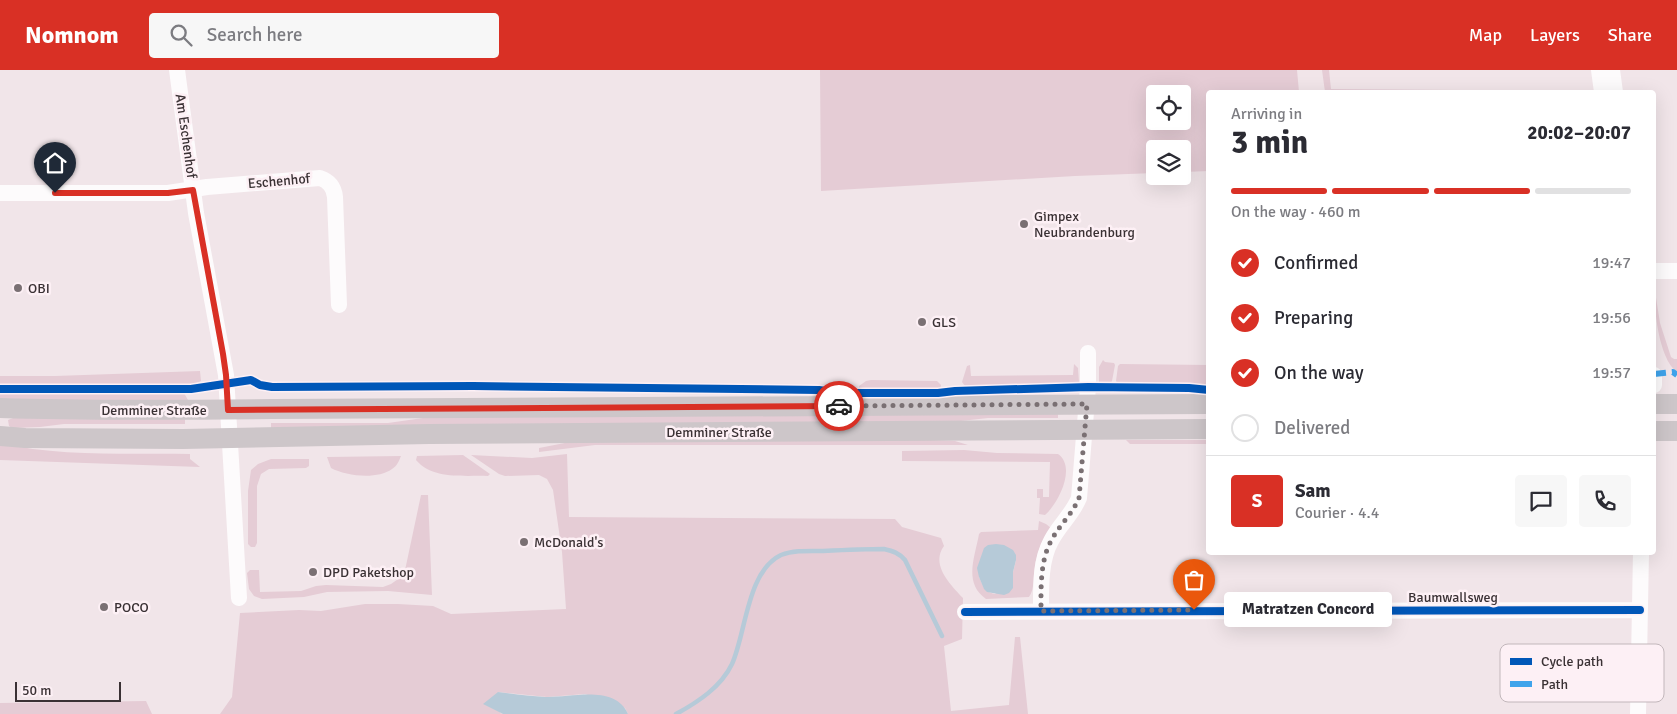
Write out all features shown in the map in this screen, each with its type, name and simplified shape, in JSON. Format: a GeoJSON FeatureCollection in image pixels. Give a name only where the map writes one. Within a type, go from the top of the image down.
{"type":"FeatureCollection","features":[{"type":"Feature","properties":{"kind":"main road","name":"Demminer Straße"},"geometry":{"type":"LineString","coordinates":[[0,408],[46,410],[228,410],[1206,404]]}},
{"type":"Feature","properties":{"kind":"main road"},"geometry":{"type":"LineString","coordinates":[[1656,404],[1677,404]]}},
{"type":"Feature","properties":{"kind":"main road","name":"Demminer Straße"},"geometry":{"type":"LineString","coordinates":[[0,436],[25,438],[230,438],[448,434],[1206,429]]}},
{"type":"Feature","properties":{"kind":"main road"},"geometry":{"type":"LineString","coordinates":[[1656,431],[1677,431]]}},
{"type":"Feature","properties":{"kind":"street","name":"Am Eschenhof"},"geometry":{"type":"LineString","coordinates":[[177,70],[193,190],[224,361],[230,438]]}},
{"type":"Feature","properties":{"kind":"street"},"geometry":{"type":"LineString","coordinates":[[1599,70],[1602,90]]}},
{"type":"Feature","properties":{"kind":"street"},"geometry":{"type":"LineString","coordinates":[[1612,70],[1615,90]]}},
{"type":"Feature","properties":{"kind":"street","name":"Eschenhof"},"geometry":{"type":"LineString","coordinates":[[0,193],[168,193],[316,178],[325,180],[332,187],[336,197],[339,306]]}},
{"type":"Feature","properties":{"kind":"street"},"geometry":{"type":"LineString","coordinates":[[1656,271],[1677,270]]}},
{"type":"Feature","properties":{"kind":"street"},"geometry":{"type":"LineString","coordinates":[[1041,611],[1042,574],[1045,554],[1051,540],[1075,509],[1079,498],[1089,381],[1088,352]]}},
{"type":"Feature","properties":{"kind":"street"},"geometry":{"type":"LineString","coordinates":[[230,438],[238,598]]}},
{"type":"Feature","properties":{"kind":"street"},"geometry":{"type":"LineString","coordinates":[[1639,644],[1641,555]]}},
{"type":"Feature","properties":{"kind":"street","name":"Baumwallsweg"},"geometry":{"type":"LineString","coordinates":[[965,612],[1640,610]]}},
{"type":"Feature","properties":{"kind":"shaded area"},"geometry":{"type":"Polygon","coordinates":[[[820,70],[1297,70],[1299,90],[1206,90],[1206,171],[1191,172],[1191,140],[1146,140],[1146,173],[821,191],[820,70]]]}},
{"type":"Feature","properties":{"kind":"shaded area"},"geometry":{"type":"Polygon","coordinates":[[[1322,70],[1329,70],[1331,89],[1462,90],[1325,90],[1322,70]]]}},
{"type":"Feature","properties":{"kind":"shaded area"},"geometry":{"type":"Polygon","coordinates":[[[1656,298],[1660,323],[1671,357],[1677,359],[1677,372],[1665,356],[1658,332],[1656,298]]]}},
{"type":"Feature","properties":{"kind":"shaded area"},"geometry":{"type":"Polygon","coordinates":[[[1103,360],[1115,365],[1110,384],[1101,384],[1099,382],[1099,367],[1103,360]]]}},
{"type":"Feature","properties":{"kind":"shaded area"},"geometry":{"type":"Polygon","coordinates":[[[1074,364],[1078,368],[1079,382],[1077,384],[1063,386],[965,386],[962,382],[967,366],[970,365],[971,376],[1073,375],[1074,364]]]}},
{"type":"Feature","properties":{"kind":"shaded area"},"geometry":{"type":"Polygon","coordinates":[[[1120,364],[1206,365],[1206,386],[1189,383],[1118,384],[1116,381],[1120,364]]]}},
{"type":"Feature","properties":{"kind":"shaded area"},"geometry":{"type":"Polygon","coordinates":[[[200,371],[201,381],[194,384],[0,386],[0,376],[200,371]]]}},
{"type":"Feature","properties":{"kind":"shaded area"},"geometry":{"type":"Polygon","coordinates":[[[871,380],[937,381],[941,385],[940,390],[937,391],[860,391],[859,386],[871,380]]]}},
{"type":"Feature","properties":{"kind":"shaded area"},"geometry":{"type":"Polygon","coordinates":[[[0,393],[184,393],[188,400],[186,402],[0,402],[0,393]]]}},
{"type":"Feature","properties":{"kind":"shaded area"},"geometry":{"type":"Polygon","coordinates":[[[1058,414],[1058,418],[988,418],[943,423],[271,430],[271,423],[388,423],[430,417],[1058,414]]]}},
{"type":"Feature","properties":{"kind":"shaded area"},"geometry":{"type":"Polygon","coordinates":[[[13,418],[185,418],[185,424],[64,424],[12,428],[9,426],[8,420],[13,418]]]}},
{"type":"Feature","properties":{"kind":"shaded area"},"geometry":{"type":"Polygon","coordinates":[[[1126,440],[1206,440],[1206,444],[1130,444],[1126,440]]]}},
{"type":"Feature","properties":{"kind":"shaded area"},"geometry":{"type":"Polygon","coordinates":[[[575,441],[955,441],[968,445],[595,445],[539,452],[539,448],[575,441]]]}},
{"type":"Feature","properties":{"kind":"shaded area"},"geometry":{"type":"Polygon","coordinates":[[[0,443],[70,452],[190,454],[190,459],[200,467],[0,460],[0,443]]]}},
{"type":"Feature","properties":{"kind":"shaded area"},"geometry":{"type":"Polygon","coordinates":[[[964,450],[997,453],[1058,454],[1066,467],[1064,485],[1055,503],[1045,515],[1039,514],[1040,498],[1037,498],[1037,489],[1043,489],[1043,497],[1049,497],[1050,462],[902,461],[902,451],[964,450]]]}},
{"type":"Feature","properties":{"kind":"shaded area"},"geometry":{"type":"Polygon","coordinates":[[[567,454],[569,517],[895,519],[902,527],[941,538],[944,546],[939,560],[941,567],[948,581],[963,598],[962,639],[944,646],[951,711],[1009,705],[1015,637],[1020,637],[1028,714],[628,714],[625,708],[585,694],[547,697],[498,692],[500,713],[503,714],[220,714],[232,697],[240,613],[299,610],[321,611],[365,604],[433,606],[451,614],[566,609],[562,552],[553,490],[547,479],[539,475],[505,476],[471,455],[532,458],[567,454]]]}},
{"type":"Feature","properties":{"kind":"shaded area"},"geometry":{"type":"Polygon","coordinates":[[[463,455],[490,474],[488,476],[469,476],[440,474],[431,471],[416,460],[417,456],[463,455]]]}},
{"type":"Feature","properties":{"kind":"shaded area"},"geometry":{"type":"Polygon","coordinates":[[[401,456],[397,465],[392,469],[370,476],[353,475],[337,471],[331,468],[327,457],[401,456]]]}},
{"type":"Feature","properties":{"kind":"shaded area"},"geometry":{"type":"Polygon","coordinates":[[[271,459],[309,459],[309,466],[306,468],[269,469],[261,474],[257,486],[257,543],[255,547],[251,547],[248,544],[248,491],[251,470],[258,464],[271,459]]]}},
{"type":"Feature","properties":{"kind":"shaded area"},"geometry":{"type":"Polygon","coordinates":[[[421,495],[428,495],[432,595],[388,591],[327,592],[304,597],[262,599],[254,596],[249,589],[247,573],[250,570],[259,570],[260,592],[301,591],[326,585],[383,587],[391,584],[404,575],[421,495]]]}},
{"type":"Feature","properties":{"kind":"shaded area"},"geometry":{"type":"Polygon","coordinates":[[[1039,521],[1051,528],[1039,550],[1035,565],[1034,582],[1029,597],[986,599],[979,593],[975,585],[972,569],[979,534],[981,532],[1038,530],[1039,521]],[[1016,560],[979,577],[986,590],[995,594],[1013,583],[1016,560]]]}},
{"type":"Feature","properties":{"kind":"shaded area"},"geometry":{"type":"Polygon","coordinates":[[[146,701],[152,714],[0,714],[0,703],[146,701]]]}},
{"type":"Feature","properties":{"kind":"water"},"geometry":{"type":"Polygon","coordinates":[[[988,545],[1004,545],[1013,550],[1016,555],[1013,588],[1004,595],[987,592],[984,589],[977,568],[984,548],[988,545]]]}},
{"type":"Feature","properties":{"kind":"water"},"geometry":{"type":"Polygon","coordinates":[[[498,692],[545,697],[603,696],[613,699],[622,705],[628,714],[503,714],[483,704],[498,692]]]}},
{"type":"Feature","properties":{"kind":"waterway"},"geometry":{"type":"LineString","coordinates":[[676,714],[708,693],[722,680],[732,664],[737,651],[749,604],[761,574],[770,563],[786,553],[876,549],[884,549],[896,553],[905,560],[942,636]]}},
{"type":"Feature","properties":{"kind":"marked path"},"geometry":{"type":"LineString","coordinates":[[1656,374],[1673,372],[1677,375]]}},
{"type":"Feature","properties":{"kind":"cycle path"},"geometry":{"type":"LineString","coordinates":[[0,389],[191,389],[251,380],[260,385],[272,387],[473,386],[819,390],[839,393],[938,393],[1088,387],[1206,390]]}},
{"type":"Feature","properties":{"kind":"cycle path"},"geometry":{"type":"LineString","coordinates":[[965,612],[1640,610]]}},
{"type":"Feature","properties":{"kind":"way so far"},"geometry":{"type":"LineString","coordinates":[[839,406],[1087,404],[1079,498],[1075,509],[1051,540],[1045,554],[1042,574],[1041,611],[1194,610]]}},
{"type":"Feature","properties":{"kind":"place","name":"Gimpex Neubrandenburg"},"geometry":{"type":"Point","coordinates":[1024,224]}},
{"type":"Feature","properties":{"kind":"place","name":"OBI"},"geometry":{"type":"Point","coordinates":[18,288]}},
{"type":"Feature","properties":{"kind":"place","name":"GLS"},"geometry":{"type":"Point","coordinates":[922,322]}},
{"type":"Feature","properties":{"kind":"place","name":"McDonald's"},"geometry":{"type":"Point","coordinates":[524,542]}},
{"type":"Feature","properties":{"kind":"place","name":"DPD Paketshop"},"geometry":{"type":"Point","coordinates":[313,572]}},
{"type":"Feature","properties":{"kind":"place","name":"POCO"},"geometry":{"type":"Point","coordinates":[104,607]}},
{"type":"Feature","properties":{"kind":"place","name":"Matratzen Concord"},"geometry":{"type":"Point","coordinates":[1194,610]}},
{"type":"Feature","properties":{"kind":"route"},"geometry":{"type":"LineString","coordinates":[[55,193],[168,193],[193,190],[223,354],[228,410],[839,406]]}}]}
